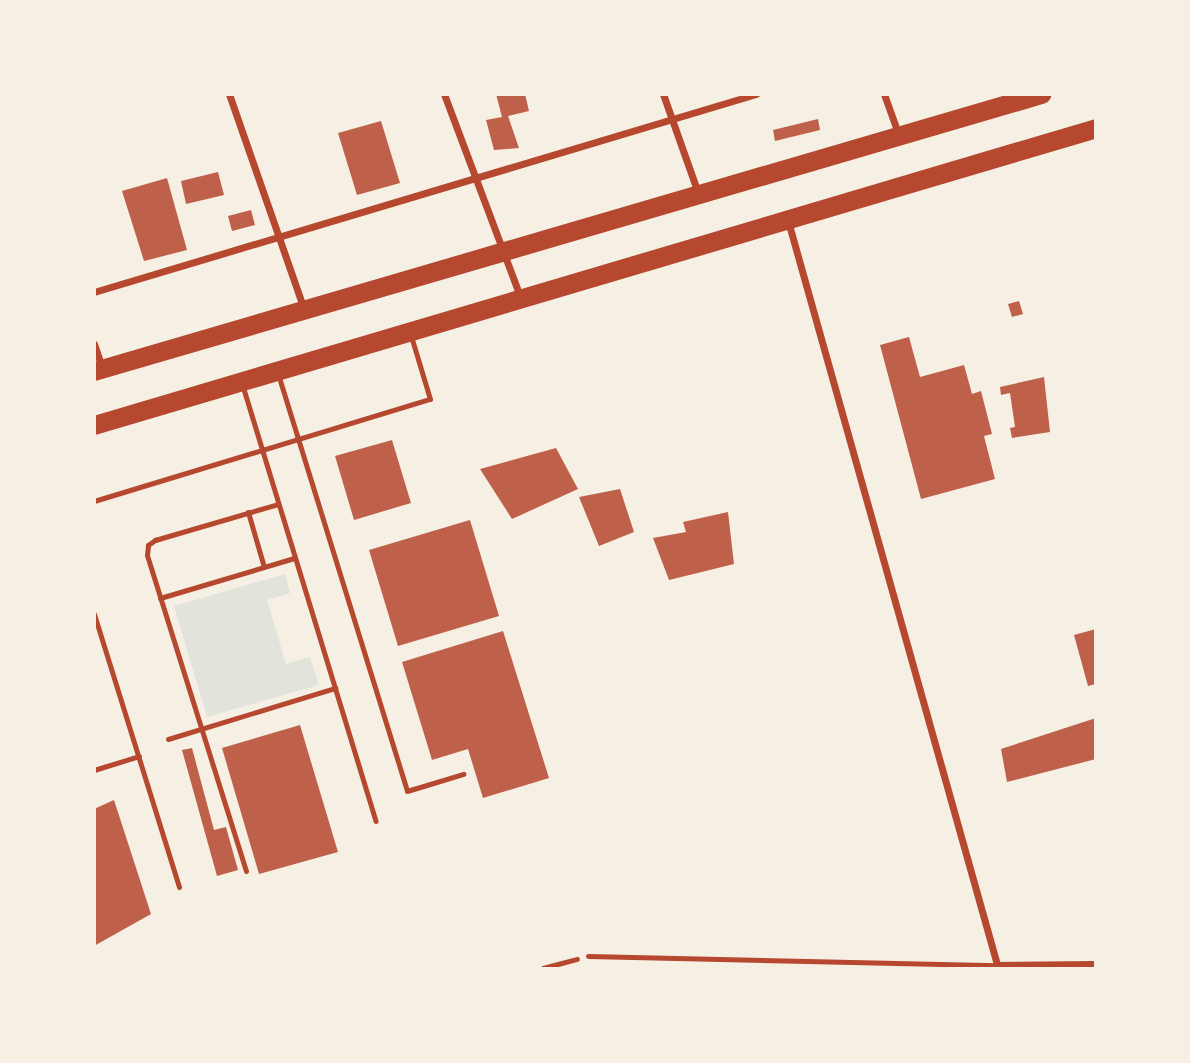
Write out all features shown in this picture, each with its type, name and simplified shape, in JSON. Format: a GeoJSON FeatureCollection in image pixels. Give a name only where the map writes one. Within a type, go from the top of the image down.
{"type":"FeatureCollection","features":[{"type":"Feature","properties":{"kind":"highway"},"geometry":{"type":"LineString","coordinates":[[99,370],[1041,94]]}},
{"type":"Feature","properties":{"kind":"highway"},"geometry":{"type":"LineString","coordinates":[[94,425],[1096,128]]}},
{"type":"Feature","properties":{"kind":"street"},"geometry":{"type":"LineString","coordinates":[[229,94],[304,310]]}},
{"type":"Feature","properties":{"kind":"street"},"geometry":{"type":"LineString","coordinates":[[444,94],[521,300]]}},
{"type":"Feature","properties":{"kind":"street"},"geometry":{"type":"LineString","coordinates":[[663,94],[699,195]]}},
{"type":"Feature","properties":{"kind":"street"},"geometry":{"type":"LineString","coordinates":[[94,292],[756,94]]}},
{"type":"Feature","properties":{"kind":"street"},"geometry":{"type":"LineString","coordinates":[[884,94],[899,137]]}},
{"type":"Feature","properties":{"kind":"street"},"geometry":{"type":"LineString","coordinates":[[788,221],[997,967],[1096,964]]}},
{"type":"Feature","properties":{"kind":"street"},"geometry":{"type":"LineString","coordinates":[[94,344],[99,370]]}},
{"type":"Feature","properties":{"kind":"lane"},"geometry":{"type":"LineString","coordinates":[[94,501],[430,399],[410,332]]}},
{"type":"Feature","properties":{"kind":"lane"},"geometry":{"type":"LineString","coordinates":[[276,371],[407,791],[463,774]]}},
{"type":"Feature","properties":{"kind":"lane"},"geometry":{"type":"LineString","coordinates":[[241,381],[376,821]]}},
{"type":"Feature","properties":{"kind":"lane"},"geometry":{"type":"LineString","coordinates":[[246,871],[147,555],[148,545],[278,504]]}},
{"type":"Feature","properties":{"kind":"lane"},"geometry":{"type":"LineString","coordinates":[[248,512],[264,567]]}},
{"type":"Feature","properties":{"kind":"lane"},"geometry":{"type":"LineString","coordinates":[[160,598],[294,558]]}},
{"type":"Feature","properties":{"kind":"lane"},"geometry":{"type":"LineString","coordinates":[[94,614],[179,887]]}},
{"type":"Feature","properties":{"kind":"lane"},"geometry":{"type":"LineString","coordinates":[[168,739],[335,688]]}},
{"type":"Feature","properties":{"kind":"lane"},"geometry":{"type":"LineString","coordinates":[[94,770],[139,756]]}},
{"type":"Feature","properties":{"kind":"lane"},"geometry":{"type":"LineString","coordinates":[[588,956],[997,967]]}},
{"type":"Feature","properties":{"kind":"path"},"geometry":{"type":"LineString","coordinates":[[543,968],[588,956]]}},
{"type":"Feature","properties":{"kind":"shaded area"},"geometry":{"type":"Polygon","coordinates":[[[285,574],[290,593],[267,600],[286,664],[310,657],[319,685],[207,717],[174,606],[285,574]]]}},
{"type":"Feature","properties":{"kind":"building"},"geometry":{"type":"Polygon","coordinates":[[[496,94],[525,94],[529,111],[508,116],[519,148],[494,150],[486,120],[502,117],[496,94]]]}},
{"type":"Feature","properties":{"kind":"building"},"geometry":{"type":"Polygon","coordinates":[[[818,119],[820,130],[775,141],[773,130],[818,119]]]}},
{"type":"Feature","properties":{"kind":"building"},"geometry":{"type":"Polygon","coordinates":[[[381,121],[400,183],[357,195],[338,133],[381,121]]]}},
{"type":"Feature","properties":{"kind":"building"},"geometry":{"type":"Polygon","coordinates":[[[218,172],[224,195],[186,204],[181,181],[218,172]]]}},
{"type":"Feature","properties":{"kind":"building"},"geometry":{"type":"Polygon","coordinates":[[[167,178],[187,250],[144,261],[122,191],[167,178]]]}},
{"type":"Feature","properties":{"kind":"building"},"geometry":{"type":"Polygon","coordinates":[[[251,210],[255,225],[232,231],[228,216],[251,210]]]}},
{"type":"Feature","properties":{"kind":"building"},"geometry":{"type":"Polygon","coordinates":[[[1019,301],[1023,314],[1012,317],[1008,304],[1019,301]]]}},
{"type":"Feature","properties":{"kind":"building"},"geometry":{"type":"Polygon","coordinates":[[[909,337],[920,377],[964,365],[972,394],[981,391],[992,434],[984,436],[995,479],[921,499],[880,345],[909,337]]]}},
{"type":"Feature","properties":{"kind":"building"},"geometry":{"type":"Polygon","coordinates":[[[1044,377],[1050,432],[1012,438],[1010,428],[1015,427],[1010,393],[1001,395],[1000,387],[1044,377]]]}},
{"type":"Feature","properties":{"kind":"building"},"geometry":{"type":"Polygon","coordinates":[[[392,440],[411,503],[354,520],[335,456],[392,440]]]}},
{"type":"Feature","properties":{"kind":"building"},"geometry":{"type":"Polygon","coordinates":[[[556,448],[578,489],[512,519],[480,469],[556,448]]]}},
{"type":"Feature","properties":{"kind":"building"},"geometry":{"type":"Polygon","coordinates":[[[620,489],[634,532],[599,546],[579,497],[620,489]]]}},
{"type":"Feature","properties":{"kind":"building"},"geometry":{"type":"Polygon","coordinates":[[[728,512],[734,564],[669,580],[653,538],[686,532],[683,522],[728,512]]]}},
{"type":"Feature","properties":{"kind":"building"},"geometry":{"type":"Polygon","coordinates":[[[470,520],[499,616],[398,646],[369,550],[470,520]]]}},
{"type":"Feature","properties":{"kind":"building"},"geometry":{"type":"Polygon","coordinates":[[[1096,629],[1096,684],[1088,686],[1074,635],[1096,629]]]}},
{"type":"Feature","properties":{"kind":"building"},"geometry":{"type":"Polygon","coordinates":[[[503,631],[549,778],[483,798],[468,749],[432,760],[402,662],[503,631]]]}},
{"type":"Feature","properties":{"kind":"building"},"geometry":{"type":"Polygon","coordinates":[[[1096,718],[1096,759],[1007,782],[1001,749],[1096,718]]]}},
{"type":"Feature","properties":{"kind":"building"},"geometry":{"type":"Polygon","coordinates":[[[300,725],[338,852],[259,874],[222,748],[300,725]]]}},
{"type":"Feature","properties":{"kind":"building"},"geometry":{"type":"Polygon","coordinates":[[[192,748],[214,830],[226,827],[238,870],[217,876],[182,750],[192,748]]]}},
{"type":"Feature","properties":{"kind":"building"},"geometry":{"type":"Polygon","coordinates":[[[114,800],[151,914],[94,946],[94,809],[114,800]]]}}]}
